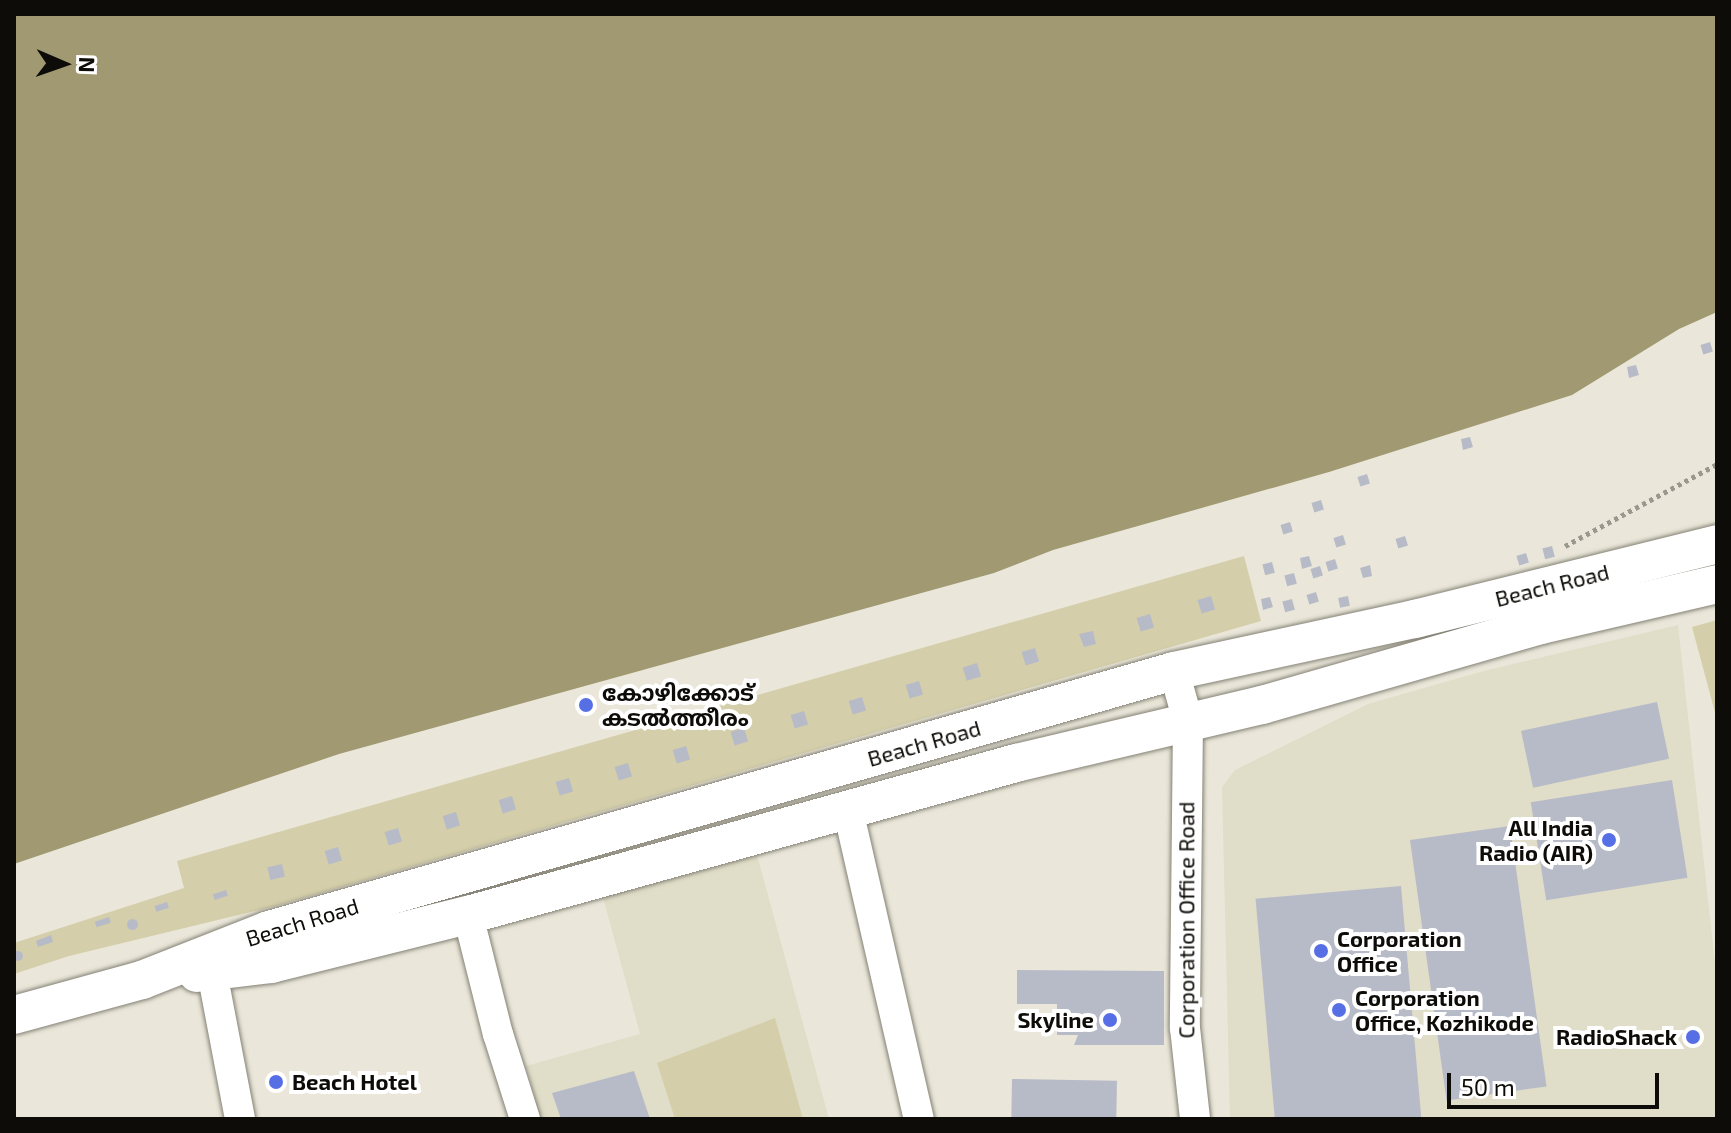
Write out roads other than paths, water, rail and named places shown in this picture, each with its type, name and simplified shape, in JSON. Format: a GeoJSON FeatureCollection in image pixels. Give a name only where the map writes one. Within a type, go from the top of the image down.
{"type":"FeatureCollection","features":[{"type":"Feature","properties":{"kind":"main road","name":"Beach Road"},"geometry":{"type":"LineString","coordinates":[[14,1015],[142,980],[269,930],[1174,671],[1415,619],[1717,544]]}},
{"type":"Feature","properties":{"kind":"main road","name":"Beach Road"},"geometry":{"type":"LineString","coordinates":[[142,980],[271,964],[468,915],[1016,763],[1262,705],[1541,625],[1717,584]]}},
{"type":"Feature","properties":{"kind":"street","name":"Corporation Office Road"},"geometry":{"type":"LineString","coordinates":[[1174,671],[1188,721],[1185,1028],[1195,1119]]}},
{"type":"Feature","properties":{"kind":"street"},"geometry":{"type":"LineString","coordinates":[[848,810],[919,1119]]}},
{"type":"Feature","properties":{"kind":"street"},"geometry":{"type":"LineString","coordinates":[[468,915],[498,1034],[525,1119]]}},
{"type":"Feature","properties":{"kind":"street"},"geometry":{"type":"LineString","coordinates":[[212,972],[240,1119]]}},
{"type":"Feature","properties":{"kind":"place","name":"കോഴിക്കോട് കടൽത്തീരം"},"geometry":{"type":"Point","coordinates":[586,705]}},
{"type":"Feature","properties":{"kind":"place","name":"All India Radio (AIR)"},"geometry":{"type":"Point","coordinates":[1609,840]}},
{"type":"Feature","properties":{"kind":"place","name":"Corporation Office"},"geometry":{"type":"Point","coordinates":[1321,951]}},
{"type":"Feature","properties":{"kind":"place","name":"Corporation Office, Kozhikode"},"geometry":{"type":"Point","coordinates":[1339,1010]}},
{"type":"Feature","properties":{"kind":"place","name":"Skyline"},"geometry":{"type":"Point","coordinates":[1110,1020]}},
{"type":"Feature","properties":{"kind":"place","name":"RadioShack"},"geometry":{"type":"Point","coordinates":[1693,1037]}},
{"type":"Feature","properties":{"kind":"place","name":"Beach Hotel"},"geometry":{"type":"Point","coordinates":[276,1082]}}]}
